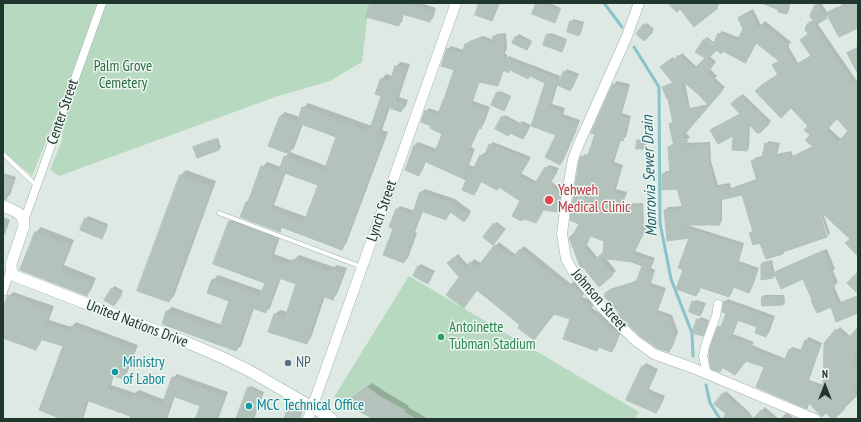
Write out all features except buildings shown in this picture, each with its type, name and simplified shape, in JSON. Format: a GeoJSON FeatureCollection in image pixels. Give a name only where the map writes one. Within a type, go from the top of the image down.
{"type":"FeatureCollection","features":[{"type":"Feature","properties":{"kind":"main road"},"geometry":{"type":"LineString","coordinates":[[3,206],[22,215],[24,221],[24,226],[11,269]]}},
{"type":"Feature","properties":{"kind":"main road","name":"United Nations Drive"},"geometry":{"type":"LineString","coordinates":[[11,269],[12,274],[19,279],[186,342],[248,370],[332,419]]}},
{"type":"Feature","properties":{"kind":"street","name":"Center Street"},"geometry":{"type":"LineString","coordinates":[[24,221],[102,3]]}},
{"type":"Feature","properties":{"kind":"street","name":"Lynch Street"},"geometry":{"type":"LineString","coordinates":[[308,419],[456,3]]}},
{"type":"Feature","properties":{"kind":"street","name":"Johnson Street"},"geometry":{"type":"LineString","coordinates":[[639,3],[627,36],[572,159],[562,234],[566,259],[574,273],[607,313],[636,341],[654,354],[707,374],[815,419]]}},
{"type":"Feature","properties":{"kind":"street"},"geometry":{"type":"LineString","coordinates":[[3,292],[11,269]]}},
{"type":"Feature","properties":{"kind":"street"},"geometry":{"type":"LineString","coordinates":[[707,374],[703,356],[716,316],[718,304]]}},
{"type":"Feature","properties":{"kind":"lane"},"geometry":{"type":"LineString","coordinates":[[3,154],[37,186]]}},
{"type":"Feature","properties":{"kind":"lane"},"geometry":{"type":"LineString","coordinates":[[219,213],[363,267]]}},
{"type":"Feature","properties":{"kind":"green space","name":"Palm Grove Cemetery"},"geometry":{"type":"Polygon","coordinates":[[[3,3],[369,3],[362,62],[330,81],[278,96],[59,176],[50,170],[62,140],[63,116],[57,114],[32,176],[3,151],[3,3]]]}},
{"type":"Feature","properties":{"kind":"green space","name":"Antoinette Tubman Stadium"},"geometry":{"type":"Polygon","coordinates":[[[409,276],[639,412],[635,419],[373,419],[334,397],[409,276]]]}},
{"type":"Feature","properties":{"kind":"waterway","name":"Monrovia Sewer Drain"},"geometry":{"type":"LineString","coordinates":[[604,3],[622,27]]}},
{"type":"Feature","properties":{"kind":"waterway","name":"Monrovia Sewer Drain"},"geometry":{"type":"LineString","coordinates":[[634,47],[659,87],[660,223],[671,279],[692,333],[693,356]]}},
{"type":"Feature","properties":{"kind":"waterway","name":"Monrovia Sewer Drain"},"geometry":{"type":"LineString","coordinates":[[706,385],[710,403],[720,419]]}},
{"type":"Feature","properties":{"kind":"place","name":"Yehweh Medical Clinic"},"geometry":{"type":"Point","coordinates":[549,200]}},
{"type":"Feature","properties":{"kind":"place","name":"Antoinette Tubman Stadium"},"geometry":{"type":"Point","coordinates":[441,337]}},
{"type":"Feature","properties":{"kind":"place","name":"NP"},"geometry":{"type":"Point","coordinates":[288,363]}},
{"type":"Feature","properties":{"kind":"place","name":"Ministry of Labor"},"geometry":{"type":"Point","coordinates":[115,372]}},
{"type":"Feature","properties":{"kind":"place","name":"MCC Technical Office"},"geometry":{"type":"Point","coordinates":[249,406]}}]}
